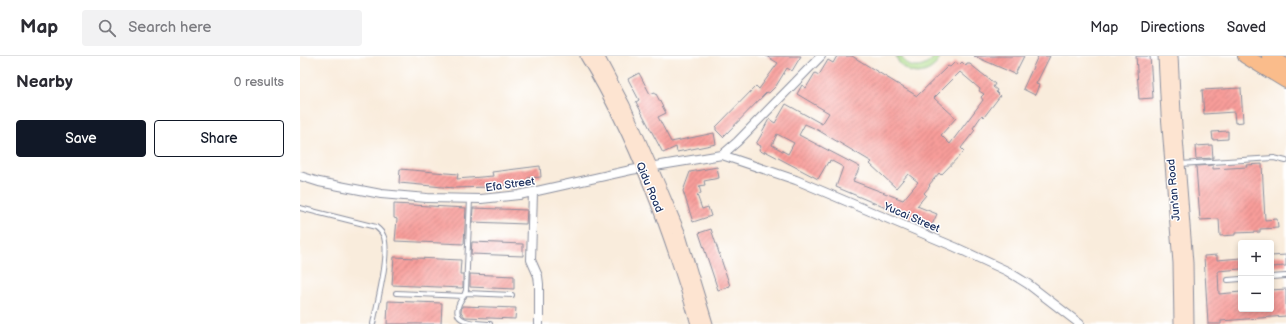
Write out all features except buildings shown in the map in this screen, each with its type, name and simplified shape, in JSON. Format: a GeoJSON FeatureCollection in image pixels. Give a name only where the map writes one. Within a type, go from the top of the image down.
{"type":"FeatureCollection","features":[{"type":"Feature","properties":{"kind":"highway"},"geometry":{"type":"LineString","coordinates":[[1245,56],[1286,81]]}},
{"type":"Feature","properties":{"kind":"highway"},"geometry":{"type":"LineString","coordinates":[[1269,56],[1286,66]]}},
{"type":"Feature","properties":{"kind":"street","name":"Qidu Road"},"geometry":{"type":"LineString","coordinates":[[586,56],[647,167],[679,232],[707,324]]}},
{"type":"Feature","properties":{"kind":"street","name":"Qidu Road"},"geometry":{"type":"LineString","coordinates":[[598,56],[624,105],[647,167],[670,235],[697,324]]}},
{"type":"Feature","properties":{"kind":"street"},"geometry":{"type":"LineString","coordinates":[[722,155],[737,142],[821,56]]}},
{"type":"Feature","properties":{"kind":"street","name":"Jun'an Road"},"geometry":{"type":"LineString","coordinates":[[1164,56],[1167,114],[1178,244],[1180,324]]}},
{"type":"Feature","properties":{"kind":"street","name":"Jun'an Road"},"geometry":{"type":"LineString","coordinates":[[1172,56],[1186,250],[1188,324]]}},
{"type":"Feature","properties":{"kind":"street","name":"Efa Street"},"geometry":{"type":"LineString","coordinates":[[300,176],[318,182],[381,194],[427,198],[500,198],[647,167],[722,155]]}},
{"type":"Feature","properties":{"kind":"street","name":"Yucai Street"},"geometry":{"type":"LineString","coordinates":[[722,155],[796,180],[1007,271],[1028,284],[1080,324]]}},
{"type":"Feature","properties":{"kind":"street"},"geometry":{"type":"LineString","coordinates":[[533,192],[531,260],[538,276],[539,324]]}},
{"type":"Feature","properties":{"kind":"lane"},"geometry":{"type":"LineString","coordinates":[[1180,164],[1274,158],[1286,161]]}},
{"type":"Feature","properties":{"kind":"lane"},"geometry":{"type":"LineString","coordinates":[[470,199],[465,294],[458,307],[458,315],[465,323],[490,324]]}},
{"type":"Feature","properties":{"kind":"lane"},"geometry":{"type":"LineString","coordinates":[[300,208],[376,227],[381,232],[384,239],[385,258],[373,324]]}},
{"type":"Feature","properties":{"kind":"lane"},"geometry":{"type":"LineString","coordinates":[[1274,277],[1286,276]]}},
{"type":"Feature","properties":{"kind":"lane"},"geometry":{"type":"LineString","coordinates":[[1228,280],[1238,279]]}},
{"type":"Feature","properties":{"kind":"lane"},"geometry":{"type":"LineString","coordinates":[[396,293],[512,295]]}},
{"type":"Feature","properties":{"kind":"green space"},"geometry":{"type":"Polygon","coordinates":[[[896,56],[901,56],[908,64],[917,67],[931,61],[934,56],[941,56],[931,69],[918,73],[905,69],[900,64],[896,56]]]}}]}
